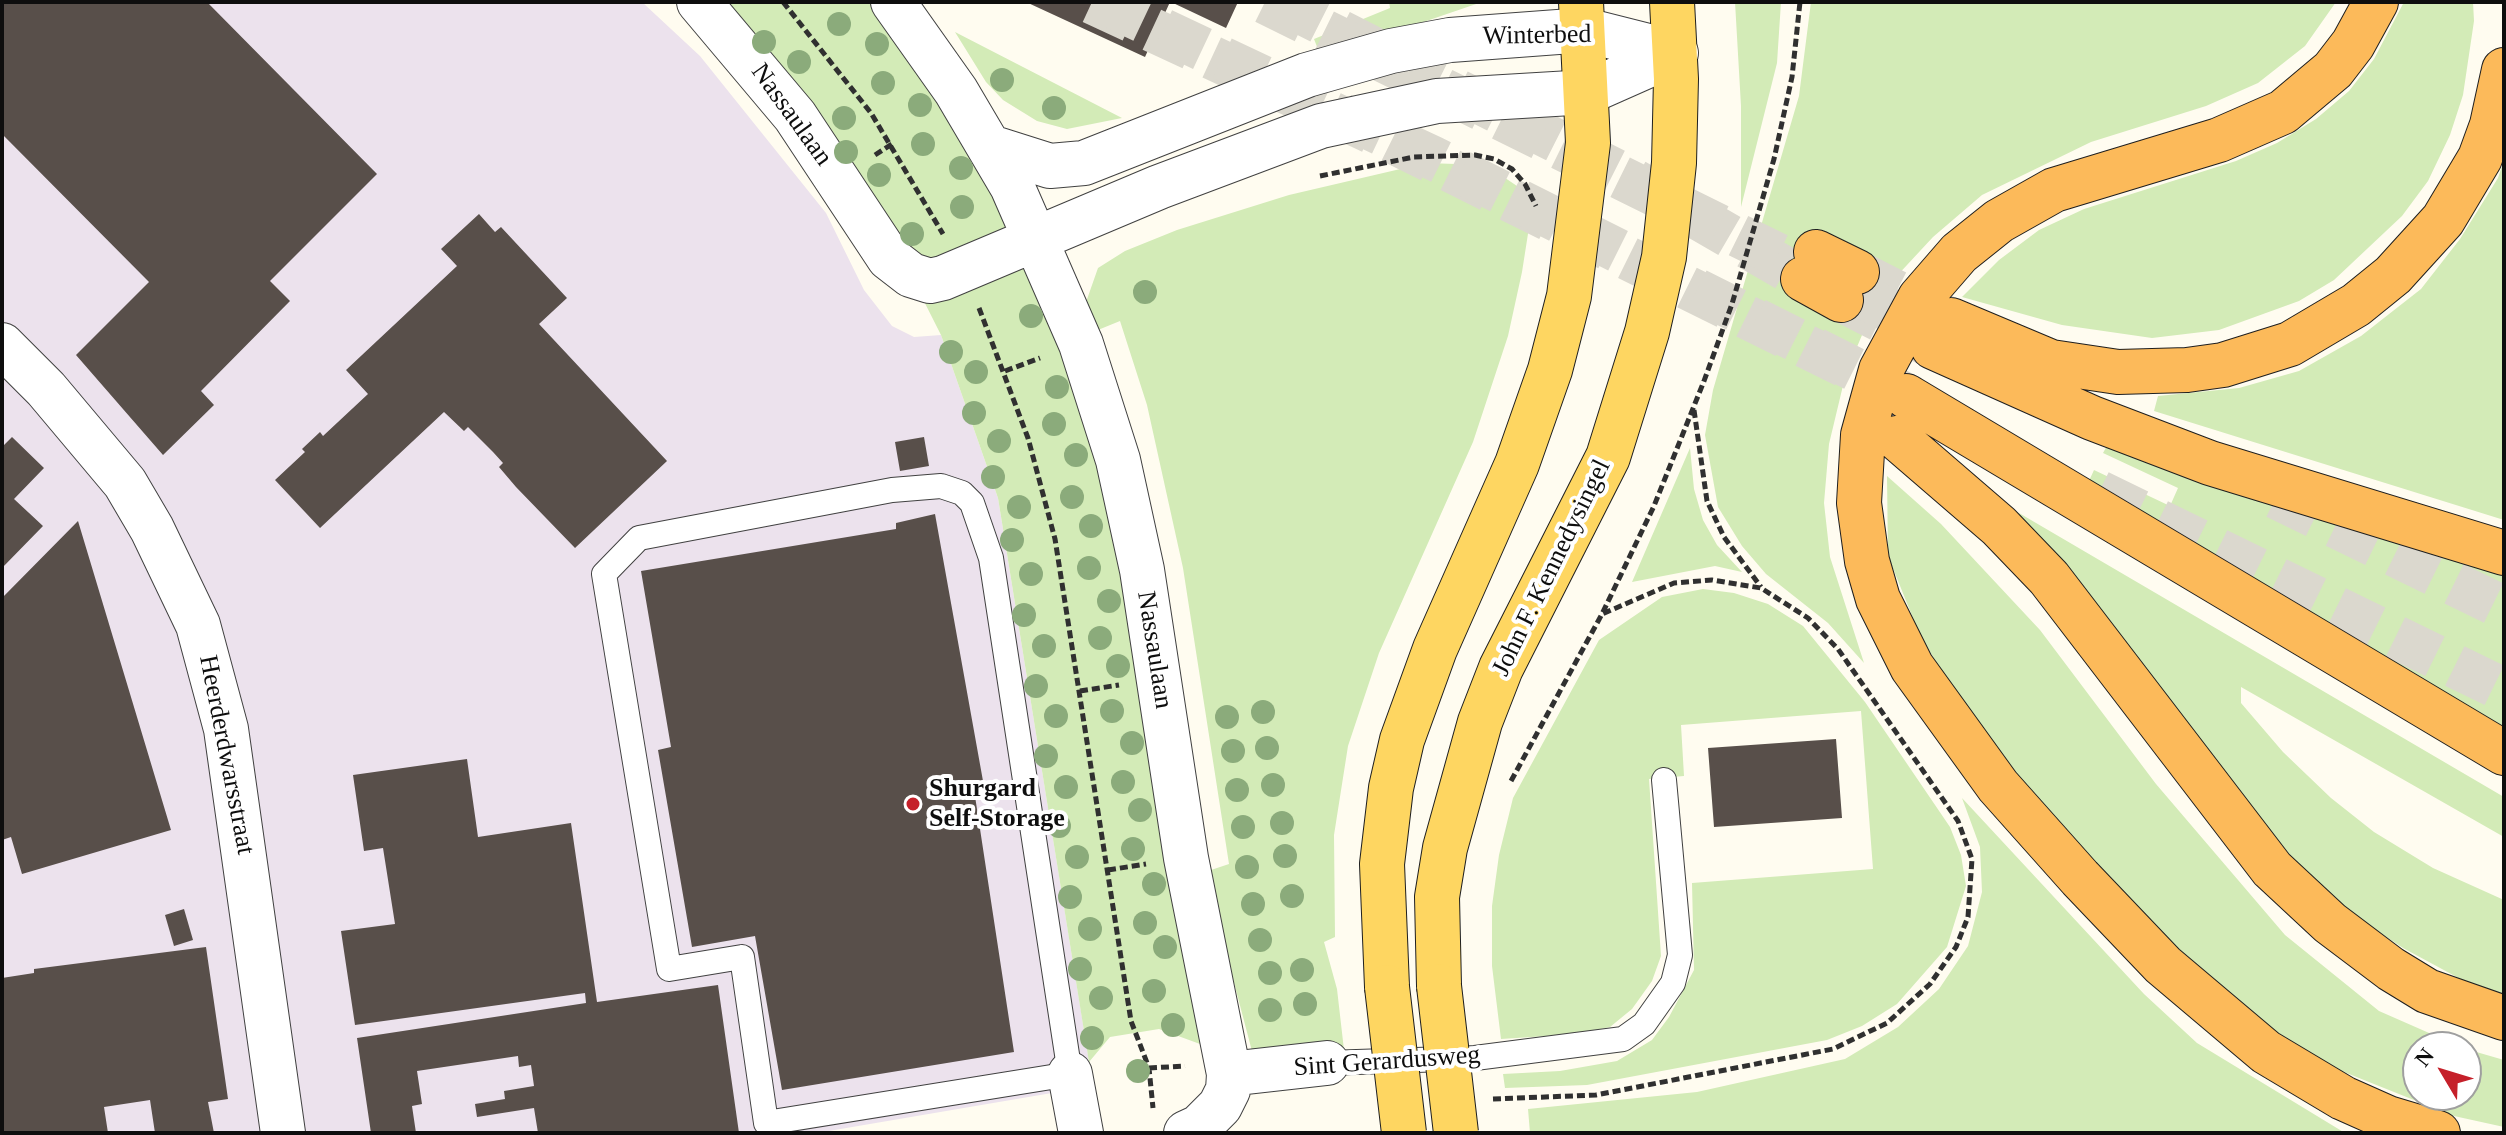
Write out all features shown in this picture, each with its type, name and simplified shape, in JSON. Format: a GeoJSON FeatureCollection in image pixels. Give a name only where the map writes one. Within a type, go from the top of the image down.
{"type":"FeatureCollection","features":[{"type":"Feature","properties":{"kind":"highway"},"geometry":{"type":"LineString","coordinates":[[2376,2],[2353,44],[2333,70],[2283,112],[2219,140],[2054,190],[1999,221],[1959,253],[1920,298],[1881,370],[1863,435],[1859,503],[1867,561],[1878,599],[1912,667],[1998,786],[2080,878],[2163,965],[2266,1052],[2343,1098],[2388,1118],[2438,1133]]}},
{"type":"Feature","properties":{"kind":"highway"},"geometry":{"type":"LineString","coordinates":[[2504,70],[2492,125],[2480,158],[2443,220],[2393,275],[2356,305],[2290,344],[2223,365],[2187,370],[2118,372],[2051,362],[2010,348],[1942,334],[2078,413],[2210,463],[2504,553]]}},
{"type":"Feature","properties":{"kind":"highway"},"geometry":{"type":"LineString","coordinates":[[1809,266],[1849,286]]}},
{"type":"Feature","properties":{"kind":"highway"},"geometry":{"type":"LineString","coordinates":[[1906,396],[2504,753]]}},
{"type":"Feature","properties":{"kind":"highway"},"geometry":{"type":"LineString","coordinates":[[1897,438],[1999,526],[2049,578],[2272,869],[2330,923],[2391,969],[2427,991],[2504,1018]]}},
{"type":"Feature","properties":{"kind":"main road","name":"John F. Kennedysingel"},"geometry":{"type":"LineString","coordinates":[[1456,1133],[1439,986],[1437,897],[1445,848],[1476,733],[1501,668],[1608,457],[1644,345],[1668,226],[1674,163],[1676,53],[1672,2]]}},
{"type":"Feature","properties":{"kind":"main road"},"geometry":{"type":"LineString","coordinates":[[1404,1133],[1387,987],[1382,864],[1391,788],[1417,693],[1517,464],[1550,370],[1569,296],[1580,231],[1588,143],[1583,16]]}},
{"type":"Feature","properties":{"kind":"street","name":"Nassaulaan"},"geometry":{"type":"LineString","coordinates":[[699,2],[795,116],[877,242],[911,275],[930,281],[943,278],[1037,237]]}},
{"type":"Feature","properties":{"kind":"street","name":"Nassaulaan"},"geometry":{"type":"LineString","coordinates":[[893,2],[956,91],[990,147],[1037,237],[1097,387],[1130,512],[1191,890],[1229,1074]]}},
{"type":"Feature","properties":{"kind":"street","name":"Winterbed"},"geometry":{"type":"LineString","coordinates":[[990,147],[1041,164],[1068,166],[1307,75],[1364,57],[1583,16],[1676,53]]}},
{"type":"Feature","properties":{"kind":"street","name":"Winterbed"},"geometry":{"type":"LineString","coordinates":[[1037,237],[1242,155],[1348,118],[1437,101],[1588,92],[1676,53]]}},
{"type":"Feature","properties":{"kind":"street","name":"Heerderdwarsstraat"},"geometry":{"type":"LineString","coordinates":[[2,345],[46,389],[125,483],[152,529],[198,625],[226,729],[283,1133]]}},
{"type":"Feature","properties":{"kind":"street","name":"Sint Gerardusweg"},"geometry":{"type":"LineString","coordinates":[[1229,1074],[1327,1063]]}},
{"type":"Feature","properties":{"kind":"street"},"geometry":{"type":"LineString","coordinates":[[1070,1074],[1081,1133]]}},
{"type":"Feature","properties":{"kind":"street"},"geometry":{"type":"LineString","coordinates":[[1170,1123],[1199,1127],[1220,1106],[1228,1090],[1229,1074]]}},
{"type":"Feature","properties":{"kind":"lane"},"geometry":{"type":"LineString","coordinates":[[951,487],[972,503],[985,534],[1070,1074],[766,1123],[742,957],[669,969],[604,574],[639,538],[892,490],[951,487]]}},
{"type":"Feature","properties":{"kind":"lane","name":"Sint Gerardusweg"},"geometry":{"type":"LineString","coordinates":[[1327,1063],[1475,1058],[1623,1039],[1644,1024],[1673,983],[1680,955],[1664,780]]}},
{"type":"Feature","properties":{"kind":"path"},"geometry":{"type":"LineString","coordinates":[[783,2],[851,84],[892,144],[947,241]]}},
{"type":"Feature","properties":{"kind":"path"},"geometry":{"type":"LineString","coordinates":[[1504,795],[1602,614],[1654,506],[1694,406],[1732,304],[1771,171],[1792,77],[1800,2]]}},
{"type":"Feature","properties":{"kind":"path"},"geometry":{"type":"LineString","coordinates":[[875,155],[892,144]]}},
{"type":"Feature","properties":{"kind":"path"},"geometry":{"type":"LineString","coordinates":[[1307,180],[1414,157],[1475,155],[1504,164]]}},
{"type":"Feature","properties":{"kind":"path"},"geometry":{"type":"LineString","coordinates":[[979,308],[1005,371],[1036,464],[1055,539],[1131,1021],[1170,1123]]}},
{"type":"Feature","properties":{"kind":"path"},"geometry":{"type":"LineString","coordinates":[[1005,371],[1024,364]]}},
{"type":"Feature","properties":{"kind":"path"},"geometry":{"type":"LineString","coordinates":[[1489,1099],[1596,1095],[1833,1049],[1860,1039],[1898,1013],[1930,984],[1956,947],[1968,917],[1972,859],[1958,821],[1838,649],[1808,618],[1761,588],[1724,537],[1707,501],[1698,453],[1694,406]]}},
{"type":"Feature","properties":{"kind":"path"},"geometry":{"type":"LineString","coordinates":[[1602,614],[1674,583],[1712,580],[1761,588]]}},
{"type":"Feature","properties":{"kind":"path"},"geometry":{"type":"LineString","coordinates":[[1080,691],[1100,688]]}},
{"type":"Feature","properties":{"kind":"shaded area"},"geometry":{"type":"Polygon","coordinates":[[[2,2],[642,2],[700,56],[826,213],[864,290],[892,326],[914,337],[941,335],[998,498],[1093,1086],[817,1133],[2,1133],[2,2]]]}},
{"type":"Feature","properties":{"kind":"green space"},"geometry":{"type":"Polygon","coordinates":[[[716,2],[873,2],[959,113],[1061,319],[1108,497],[1200,1044],[1159,1029],[1110,1037],[1089,1062],[998,498],[941,335],[889,232],[716,2]]]}},
{"type":"Feature","properties":{"kind":"green space"},"geometry":{"type":"Polygon","coordinates":[[[1389,2],[1482,2],[1321,57],[1314,39],[1390,8],[1389,2]]]}},
{"type":"Feature","properties":{"kind":"green space"},"geometry":{"type":"Polygon","coordinates":[[[1735,2],[1781,2],[1777,63],[1741,207],[1741,106],[1735,2]]]}},
{"type":"Feature","properties":{"kind":"green space"},"geometry":{"type":"Polygon","coordinates":[[[1811,2],[2336,2],[2305,46],[2258,83],[2206,106],[2091,142],[1982,195],[1933,237],[1894,279],[1865,328],[1846,373],[1829,444],[1824,503],[1830,557],[1864,663],[1828,623],[1766,574],[1742,546],[1718,507],[1705,435],[1713,390],[1799,96],[1811,2]]]}},
{"type":"Feature","properties":{"kind":"green space"},"geometry":{"type":"Polygon","coordinates":[[[2404,2],[2473,2],[2474,21],[2463,95],[2450,135],[2428,181],[2402,216],[2334,280],[2299,301],[2219,330],[2152,338],[2062,325],[1962,297],[1999,260],[2039,230],[2084,209],[2236,161],[2277,143],[2316,119],[2349,91],[2374,59],[2404,2]]]}},
{"type":"Feature","properties":{"kind":"green space"},"geometry":{"type":"Polygon","coordinates":[[[955,32],[1122,118],[1067,129],[1037,121],[1003,100],[986,82],[955,32]]]}},
{"type":"Feature","properties":{"kind":"green space"},"geometry":{"type":"Polygon","coordinates":[[[2504,160],[2504,520],[2154,411],[2158,396],[2239,388],[2299,371],[2361,336],[2421,289],[2460,239],[2498,178],[2504,160]]]}},
{"type":"Feature","properties":{"kind":"green space"},"geometry":{"type":"Polygon","coordinates":[[[1426,163],[1486,165],[1517,186],[1530,221],[1522,272],[1508,336],[1473,442],[1379,653],[1348,746],[1334,835],[1335,937],[1324,942],[1337,989],[1344,1050],[1253,1055],[1205,872],[1229,864],[1183,568],[1147,405],[1120,321],[1093,332],[1085,305],[1098,268],[1125,251],[1177,230],[1289,195],[1426,163]]]}},
{"type":"Feature","properties":{"kind":"green space"},"geometry":{"type":"Polygon","coordinates":[[[2109,442],[2504,573],[2504,732],[2089,481],[2094,470],[2170,506],[2178,488],[2103,453],[2109,442]]]}},
{"type":"Feature","properties":{"kind":"green space"},"geometry":{"type":"Polygon","coordinates":[[[1690,448],[1694,489],[1703,520],[1717,545],[1742,572],[1715,566],[1632,582],[1690,448]]]}},
{"type":"Feature","properties":{"kind":"green space"},"geometry":{"type":"Polygon","coordinates":[[[1887,476],[1941,524],[2040,630],[2156,784],[2285,935],[2379,1011],[2425,1031],[2402,1031],[2402,1095],[2339,1070],[2255,1019],[2158,932],[2046,809],[1964,710],[1919,633],[1888,556],[1887,476]]]}},
{"type":"Feature","properties":{"kind":"green space"},"geometry":{"type":"Polygon","coordinates":[[[1978,489],[2504,797],[2504,837],[2241,687],[2241,703],[2283,752],[2331,798],[2374,832],[2433,868],[2504,900],[2504,994],[2466,982],[2403,948],[2346,910],[2294,860],[2168,704],[1978,489]]]}},
{"type":"Feature","properties":{"kind":"green space"},"geometry":{"type":"Polygon","coordinates":[[[1703,589],[1734,593],[1768,604],[1803,626],[1865,702],[1950,827],[1961,855],[1966,886],[1947,947],[1897,1004],[1862,1026],[1827,1040],[1587,1085],[1505,1088],[1503,1074],[1560,1071],[1617,1061],[1652,1040],[1669,1017],[1694,970],[1692,883],[1873,869],[1861,711],[1681,725],[1684,776],[1649,779],[1661,956],[1652,981],[1632,1009],[1610,1027],[1577,1034],[1501,1039],[1492,966],[1492,906],[1499,855],[1513,798],[1599,640],[1662,597],[1703,589]]]}},
{"type":"Feature","properties":{"kind":"green space"},"geometry":{"type":"Polygon","coordinates":[[[1962,798],[2144,994],[2197,1043],[2345,1133],[1530,1133],[1528,1109],[1697,1092],[1845,1059],[1898,1027],[1939,989],[1968,946],[1982,892],[1980,847],[1962,798]]]}},
{"type":"Feature","properties":{"kind":"green space"},"geometry":{"type":"Polygon","coordinates":[[[2482,1054],[2504,1060],[2504,1127],[2442,1111],[2482,1111],[2482,1054]]]}},
{"type":"Feature","properties":{"kind":"building"},"geometry":{"type":"Polygon","coordinates":[[[2,2],[207,2],[377,174],[270,281],[290,301],[201,391],[214,405],[163,455],[76,355],[149,282],[2,134],[2,2]]]}},
{"type":"Feature","properties":{"kind":"building"},"geometry":{"type":"Polygon","coordinates":[[[1026,2],[1170,2],[1145,57],[1026,2]]]}},
{"type":"Feature","properties":{"kind":"building"},"geometry":{"type":"Polygon","coordinates":[[[1171,2],[1238,2],[1226,28],[1171,2]]]}},
{"type":"Feature","properties":{"kind":"building"},"geometry":{"type":"Polygon","coordinates":[[[479,214],[495,232],[501,227],[567,298],[539,324],[667,461],[575,548],[516,487],[499,467],[503,463],[493,452],[468,427],[464,431],[444,412],[320,528],[275,480],[305,452],[302,449],[320,432],[323,436],[368,394],[346,370],[457,266],[441,249],[479,214]]]}},
{"type":"Feature","properties":{"kind":"building"},"geometry":{"type":"Polygon","coordinates":[[[12,437],[44,468],[14,499],[43,526],[2,568],[2,447],[12,437]]]}},
{"type":"Feature","properties":{"kind":"building"},"geometry":{"type":"Polygon","coordinates":[[[924,437],[929,466],[900,471],[895,442],[924,437]]]}},
{"type":"Feature","properties":{"kind":"building"},"geometry":{"type":"Polygon","coordinates":[[[935,514],[983,781],[973,783],[1014,1052],[782,1090],[755,936],[692,947],[658,750],[671,747],[641,571],[896,529],[896,523],[935,514]]]}},
{"type":"Feature","properties":{"kind":"building"},"geometry":{"type":"Polygon","coordinates":[[[78,521],[171,830],[22,874],[11,837],[2,840],[2,598],[78,521]]]}},
{"type":"Feature","properties":{"kind":"building"},"geometry":{"type":"Polygon","coordinates":[[[1836,739],[1842,818],[1714,827],[1708,748],[1836,739]]]}},
{"type":"Feature","properties":{"kind":"building"},"geometry":{"type":"Polygon","coordinates":[[[467,759],[478,837],[571,823],[597,1002],[718,985],[739,1133],[538,1133],[534,1108],[477,1117],[475,1104],[505,1099],[504,1091],[534,1086],[531,1065],[519,1067],[518,1056],[417,1071],[422,1104],[412,1106],[416,1133],[371,1133],[357,1038],[586,1003],[585,993],[355,1025],[341,931],[395,924],[383,848],[364,851],[353,775],[467,759]]]}},
{"type":"Feature","properties":{"kind":"building"},"geometry":{"type":"Polygon","coordinates":[[[184,909],[193,940],[174,946],[165,915],[184,909]]]}},
{"type":"Feature","properties":{"kind":"building"},"geometry":{"type":"Polygon","coordinates":[[[206,947],[228,1099],[208,1102],[214,1133],[155,1133],[150,1100],[104,1107],[108,1133],[2,1133],[2,978],[34,973],[34,969],[206,947]]]}},
{"type":"Feature","properties":{"kind":"tunnel"},"geometry":{"type":"LineString","coordinates":[[1092,2],[1385,138],[1906,396]]}},
{"type":"Feature","properties":{"kind":"tunnel"},"geometry":{"type":"LineString","coordinates":[[1103,2],[1433,158],[1912,398]]}},
{"type":"Feature","properties":{"kind":"tunnel"},"geometry":{"type":"LineString","coordinates":[[1265,2],[1944,337]]}},
{"type":"Feature","properties":{"kind":"tunnel"},"geometry":{"type":"LineString","coordinates":[[1281,2],[1628,177],[1803,279]]}},
{"type":"Feature","properties":{"kind":"tunnel"},"geometry":{"type":"LineString","coordinates":[[1857,272],[1951,320]]}},
{"type":"Feature","properties":{"kind":"tunnel"},"geometry":{"type":"LineString","coordinates":[[1841,300],[1933,347]]}},
{"type":"Feature","properties":{"kind":"tunnel"},"geometry":{"type":"LineString","coordinates":[[2099,492],[2504,690]]}},
{"type":"Feature","properties":{"kind":"tunnel"},"geometry":{"type":"LineString","coordinates":[[2276,497],[2504,608]]}},
{"type":"Feature","properties":{"kind":"place","name":"Shurgard Self-Storage"},"geometry":{"type":"Point","coordinates":[913,804]}}]}
